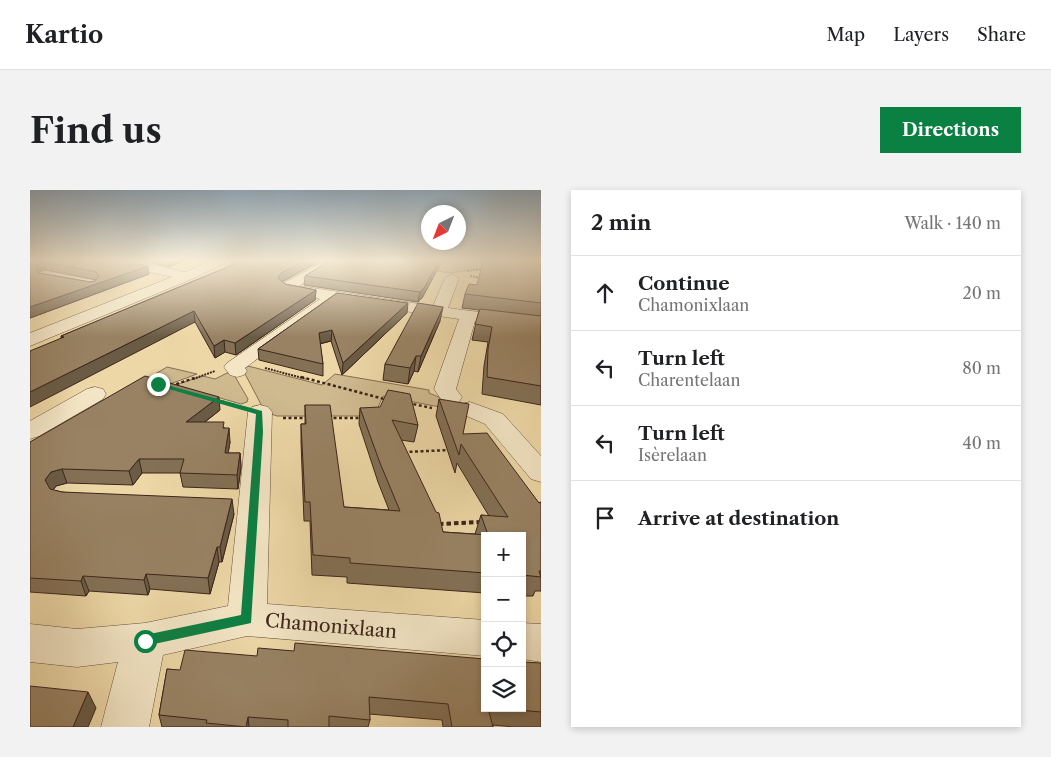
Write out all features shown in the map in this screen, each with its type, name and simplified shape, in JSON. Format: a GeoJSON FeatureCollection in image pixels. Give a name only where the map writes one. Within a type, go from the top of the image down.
{"type":"FeatureCollection","features":[{"type":"Feature","properties":{"kind":"street"},"geometry":{"type":"LineString","coordinates":[[30,331],[153,286]]}},
{"type":"Feature","properties":{"kind":"street"},"geometry":{"type":"LineString","coordinates":[[30,340],[157,286]]}},
{"type":"Feature","properties":{"kind":"street"},"geometry":{"type":"LineString","coordinates":[[30,350],[180,286]]}},
{"type":"Feature","properties":{"kind":"street"},"geometry":{"type":"LineString","coordinates":[[289,286],[287,287],[290,289],[332,297],[541,326]]}},
{"type":"Feature","properties":{"kind":"street"},"geometry":{"type":"LineString","coordinates":[[439,312],[449,286]]}},
{"type":"Feature","properties":{"kind":"street"},"geometry":{"type":"LineString","coordinates":[[237,367],[332,297]]}},
{"type":"Feature","properties":{"kind":"street"},"geometry":{"type":"LineString","coordinates":[[468,316],[445,389],[454,405],[494,419],[541,473]]}},
{"type":"Feature","properties":{"kind":"street"},"geometry":{"type":"LineString","coordinates":[[30,431],[95,394]]}},
{"type":"Feature","properties":{"kind":"street"},"geometry":{"type":"LineString","coordinates":[[247,619],[240,501],[260,415]]}},
{"type":"Feature","properties":{"kind":"street","name":"Chamonixlaan"},"geometry":{"type":"LineString","coordinates":[[30,643],[78,648],[145,641],[247,619],[481,638]]}},
{"type":"Feature","properties":{"kind":"street"},"geometry":{"type":"LineString","coordinates":[[125,727],[145,641]]}},
{"type":"Feature","properties":{"kind":"street"},"geometry":{"type":"LineString","coordinates":[[526,641],[541,643]]}},
{"type":"Feature","properties":{"kind":"path"},"geometry":{"type":"LineString","coordinates":[[177,389],[166,386],[209,372],[237,367],[394,401]]}},
{"type":"Feature","properties":{"kind":"path"},"geometry":{"type":"LineString","coordinates":[[382,405],[386,399]]}},
{"type":"Feature","properties":{"kind":"path"},"geometry":{"type":"LineString","coordinates":[[214,400],[260,415],[310,418]]}},
{"type":"Feature","properties":{"kind":"path"},"geometry":{"type":"LineString","coordinates":[[404,402],[454,405]]}},
{"type":"Feature","properties":{"kind":"path"},"geometry":{"type":"LineString","coordinates":[[320,418],[370,418]]}},
{"type":"Feature","properties":{"kind":"path"},"geometry":{"type":"LineString","coordinates":[[402,452],[451,450]]}},
{"type":"Feature","properties":{"kind":"path"},"geometry":{"type":"LineString","coordinates":[[430,524],[485,522]]}},
{"type":"Feature","properties":{"kind":"shaded area"},"geometry":{"type":"Polygon","coordinates":[[[248,366],[322,385],[335,374],[429,390],[429,393],[458,405],[455,410],[383,396],[374,416],[277,416],[265,412],[243,370],[248,366]]]}},
{"type":"Feature","properties":{"kind":"shaded area"},"geometry":{"type":"Polygon","coordinates":[[[167,367],[197,374],[170,384],[130,389],[167,367]]]}},
{"type":"Feature","properties":{"kind":"shaded area"},"geometry":{"type":"Polygon","coordinates":[[[227,373],[233,373],[248,399],[247,402],[241,404],[175,385],[203,376],[215,379],[227,373]]]}},
{"type":"Feature","properties":{"kind":"building"},"geometry":{"type":"Polygon","coordinates":[[[30,286],[90,286],[30,307],[30,286]]]}},
{"type":"Feature","properties":{"kind":"building"},"geometry":{"type":"Polygon","coordinates":[[[182,286],[296,286],[316,290],[235,343],[224,340],[214,346],[194,311],[30,392],[30,351],[64,337],[61,336],[182,286]]]}},
{"type":"Feature","properties":{"kind":"building"},"geometry":{"type":"Polygon","coordinates":[[[377,286],[425,286],[420,292],[377,286]]]}},
{"type":"Feature","properties":{"kind":"building"},"geometry":{"type":"Polygon","coordinates":[[[468,286],[541,286],[541,303],[465,294],[468,286]]]}},
{"type":"Feature","properties":{"kind":"building"},"geometry":{"type":"Polygon","coordinates":[[[337,293],[408,303],[343,363],[332,330],[319,333],[323,364],[258,349],[337,293]]]}},
{"type":"Feature","properties":{"kind":"building"},"geometry":{"type":"Polygon","coordinates":[[[418,303],[443,307],[421,356],[416,356],[410,368],[385,364],[418,303]]]}},
{"type":"Feature","properties":{"kind":"building"},"geometry":{"type":"Polygon","coordinates":[[[480,309],[541,316],[541,386],[487,377],[488,349],[492,327],[475,324],[480,309]]]}},
{"type":"Feature","properties":{"kind":"building"},"geometry":{"type":"Polygon","coordinates":[[[145,376],[219,397],[186,422],[224,422],[223,428],[229,428],[225,453],[240,453],[237,475],[180,473],[184,459],[139,459],[129,471],[62,469],[51,472],[45,480],[50,489],[62,492],[232,499],[220,547],[217,547],[208,578],[146,574],[144,580],[83,576],[81,581],[30,578],[30,442],[145,376]]]}},
{"type":"Feature","properties":{"kind":"building"},"geometry":{"type":"Polygon","coordinates":[[[388,390],[410,394],[418,425],[392,420],[436,512],[439,513],[443,532],[481,535],[481,573],[350,563],[350,558],[313,555],[310,502],[305,502],[301,424],[306,424],[305,405],[330,405],[344,507],[400,511],[360,408],[380,407],[388,390]]]}},
{"type":"Feature","properties":{"kind":"building"},"geometry":{"type":"Polygon","coordinates":[[[439,399],[469,404],[463,434],[487,433],[539,503],[541,502],[541,571],[539,571],[541,577],[526,575],[526,532],[487,532],[481,515],[508,517],[461,444],[459,455],[439,399]]]}},
{"type":"Feature","properties":{"kind":"building"},"geometry":{"type":"Polygon","coordinates":[[[295,643],[481,659],[481,712],[489,712],[493,727],[452,727],[448,704],[369,697],[370,720],[329,716],[329,727],[288,727],[288,720],[248,717],[246,727],[206,723],[207,720],[159,715],[167,669],[180,670],[185,650],[257,656],[258,648],[294,651],[295,643]]]}},
{"type":"Feature","properties":{"kind":"building"},"geometry":{"type":"Polygon","coordinates":[[[526,662],[541,663],[541,712],[526,711],[526,662]]]}},
{"type":"Feature","properties":{"kind":"building"},"geometry":{"type":"Polygon","coordinates":[[[30,686],[88,692],[73,727],[30,727],[30,686]]]}},
{"type":"Feature","properties":{"kind":"route"},"geometry":{"type":"LineString","coordinates":[[145,641],[247,619],[259,432],[260,412],[158,384]]}}]}
